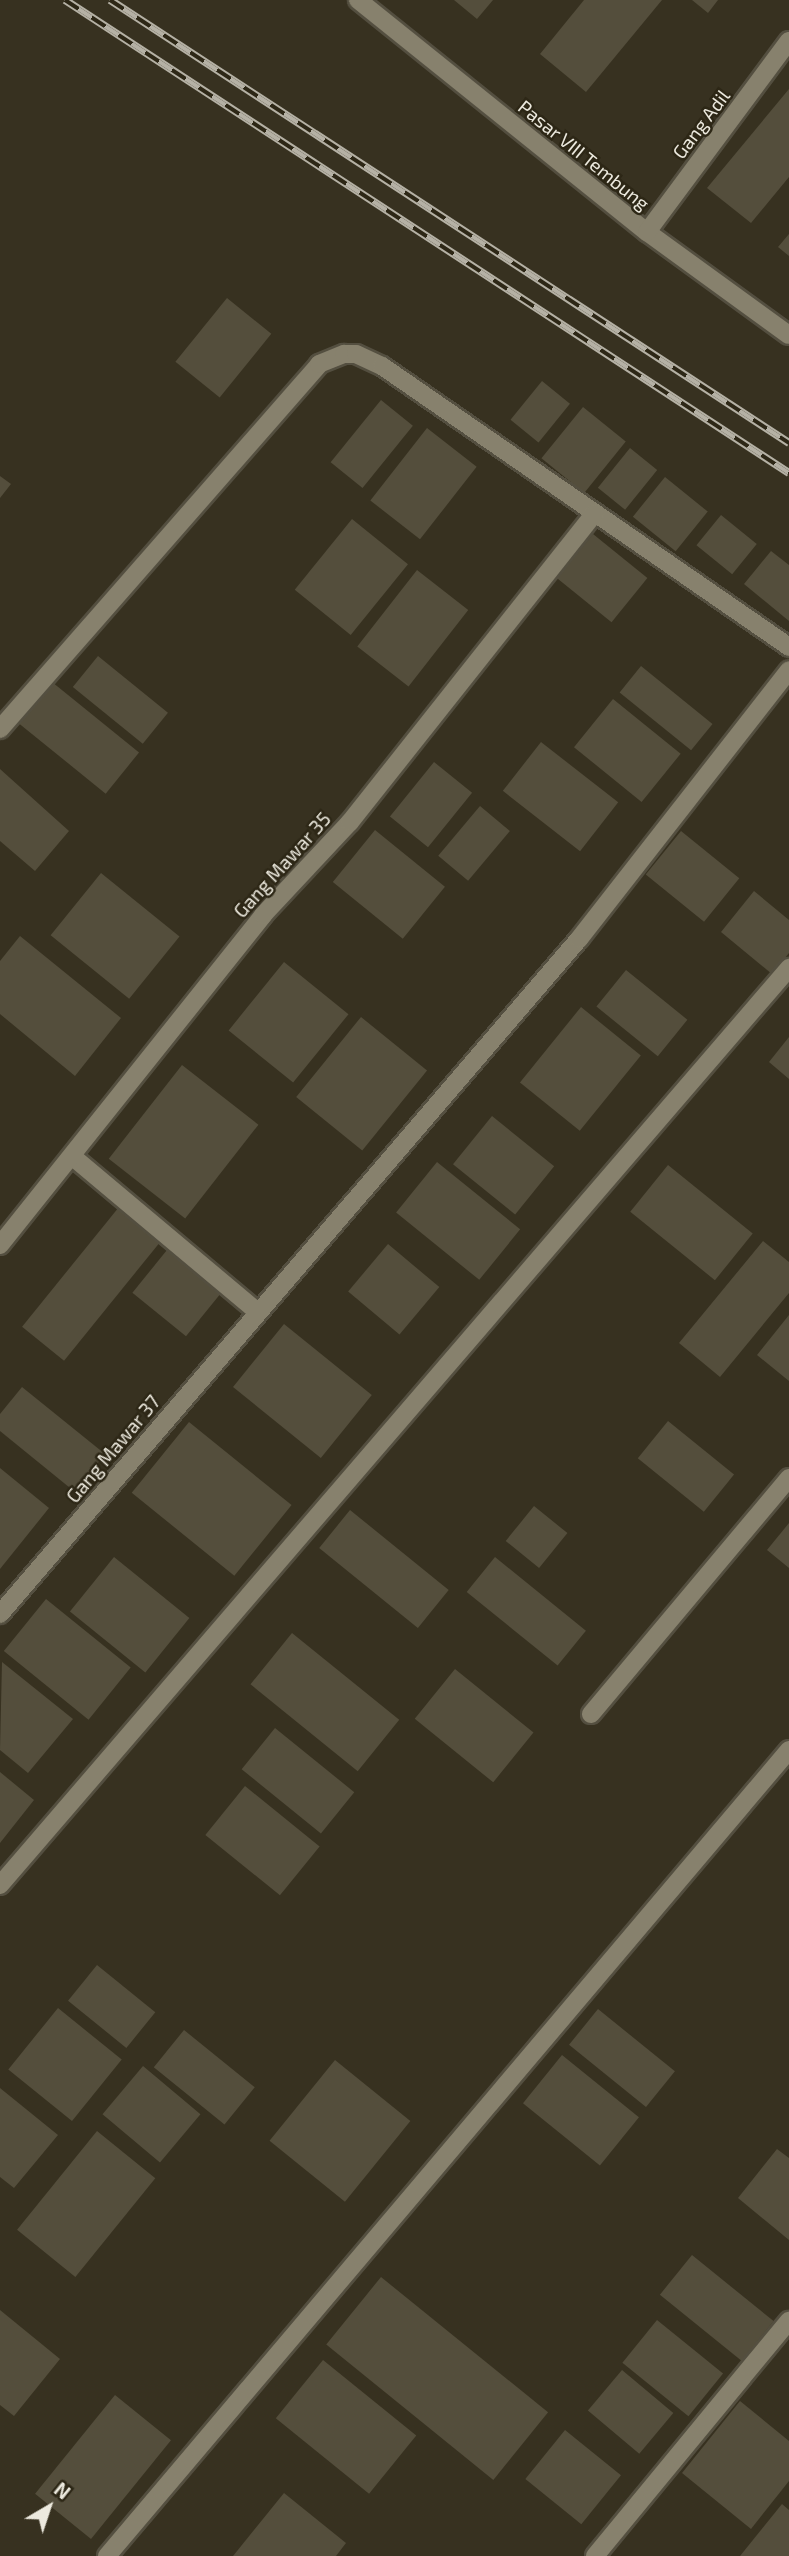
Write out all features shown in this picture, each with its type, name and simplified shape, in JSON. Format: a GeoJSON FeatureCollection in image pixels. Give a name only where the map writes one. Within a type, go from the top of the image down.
{"type":"FeatureCollection","features":[{"type":"Feature","properties":{"kind":"street","name":"Pasar VIII Tembung"},"geometry":{"type":"LineString","coordinates":[[358,0],[647,232],[789,335]]}},
{"type":"Feature","properties":{"kind":"street","name":"Gang Adil"},"geometry":{"type":"LineString","coordinates":[[647,232],[789,41]]}},
{"type":"Feature","properties":{"kind":"street"},"geometry":{"type":"LineString","coordinates":[[0,729],[319,364],[333,356],[356,354],[382,366],[789,647]]}},
{"type":"Feature","properties":{"kind":"street","name":"Gang Mawar 35"},"geometry":{"type":"LineString","coordinates":[[0,1245],[73,1157],[263,915],[350,822],[595,513]]}},
{"type":"Feature","properties":{"kind":"street","name":"Gang Mawar 37"},"geometry":{"type":"LineString","coordinates":[[0,1614],[579,939],[789,670]]}},
{"type":"Feature","properties":{"kind":"street"},"geometry":{"type":"LineString","coordinates":[[0,1885],[789,968]]}},
{"type":"Feature","properties":{"kind":"street"},"geometry":{"type":"LineString","coordinates":[[73,1157],[258,1312]]}},
{"type":"Feature","properties":{"kind":"street"},"geometry":{"type":"LineString","coordinates":[[591,1714],[789,1478]]}},
{"type":"Feature","properties":{"kind":"street"},"geometry":{"type":"LineString","coordinates":[[107,2556],[789,1750]]}},
{"type":"Feature","properties":{"kind":"street"},"geometry":{"type":"LineString","coordinates":[[595,2556],[789,2321]]}},
{"type":"Feature","properties":{"kind":"building"},"geometry":{"type":"Polygon","coordinates":[[[454,0],[493,0],[477,19],[454,0]]]}},
{"type":"Feature","properties":{"kind":"building"},"geometry":{"type":"Polygon","coordinates":[[[584,0],[662,0],[586,92],[540,54],[584,0]]]}},
{"type":"Feature","properties":{"kind":"building"},"geometry":{"type":"Polygon","coordinates":[[[692,0],[718,0],[708,13],[692,0]]]}},
{"type":"Feature","properties":{"kind":"building"},"geometry":{"type":"Polygon","coordinates":[[[789,89],[789,177],[751,223],[707,188],[789,89]]]}},
{"type":"Feature","properties":{"kind":"building"},"geometry":{"type":"Polygon","coordinates":[[[789,234],[789,256],[778,247],[789,234]]]}},
{"type":"Feature","properties":{"kind":"building"},"geometry":{"type":"Polygon","coordinates":[[[227,298],[271,334],[220,398],[175,362],[227,298]]]}},
{"type":"Feature","properties":{"kind":"building"},"geometry":{"type":"Polygon","coordinates":[[[542,381],[570,404],[539,443],[511,420],[542,381]]]}},
{"type":"Feature","properties":{"kind":"building"},"geometry":{"type":"Polygon","coordinates":[[[381,400],[413,426],[363,488],[331,462],[381,400]]]}},
{"type":"Feature","properties":{"kind":"building"},"geometry":{"type":"Polygon","coordinates":[[[583,407],[626,442],[584,493],[541,458],[583,407]]]}},
{"type":"Feature","properties":{"kind":"building"},"geometry":{"type":"Polygon","coordinates":[[[427,428],[477,467],[420,539],[370,500],[427,428]]]}},
{"type":"Feature","properties":{"kind":"building"},"geometry":{"type":"Polygon","coordinates":[[[630,448],[657,470],[625,510],[598,488],[630,448]]]}},
{"type":"Feature","properties":{"kind":"building"},"geometry":{"type":"Polygon","coordinates":[[[0,476],[11,484],[0,498],[0,476]]]}},
{"type":"Feature","properties":{"kind":"building"},"geometry":{"type":"Polygon","coordinates":[[[665,477],[708,512],[676,551],[633,517],[665,477]]]}},
{"type":"Feature","properties":{"kind":"building"},"geometry":{"type":"Polygon","coordinates":[[[721,515],[757,544],[732,574],[696,545],[721,515]]]}},
{"type":"Feature","properties":{"kind":"building"},"geometry":{"type":"Polygon","coordinates":[[[352,519],[408,564],[351,635],[295,590],[352,519]]]}},
{"type":"Feature","properties":{"kind":"building"},"geometry":{"type":"Polygon","coordinates":[[[593,534],[647,578],[612,622],[557,578],[593,534]]]}},
{"type":"Feature","properties":{"kind":"building"},"geometry":{"type":"Polygon","coordinates":[[[771,551],[789,565],[789,621],[744,584],[771,551]]]}},
{"type":"Feature","properties":{"kind":"building"},"geometry":{"type":"Polygon","coordinates":[[[417,570],[468,610],[409,686],[357,646],[417,570]]]}},
{"type":"Feature","properties":{"kind":"building"},"geometry":{"type":"Polygon","coordinates":[[[98,656],[168,713],[143,744],[73,687],[98,656]]]}},
{"type":"Feature","properties":{"kind":"building"},"geometry":{"type":"Polygon","coordinates":[[[641,666],[712,724],[691,750],[620,692],[641,666]]]}},
{"type":"Feature","properties":{"kind":"building"},"geometry":{"type":"Polygon","coordinates":[[[52,682],[139,752],[106,794],[19,723],[52,682]]]}},
{"type":"Feature","properties":{"kind":"building"},"geometry":{"type":"Polygon","coordinates":[[[613,699],[681,754],[642,802],[574,747],[613,699]]]}},
{"type":"Feature","properties":{"kind":"building"},"geometry":{"type":"Polygon","coordinates":[[[541,742],[618,802],[580,851],[503,791],[541,742]]]}},
{"type":"Feature","properties":{"kind":"building"},"geometry":{"type":"Polygon","coordinates":[[[434,762],[472,793],[428,847],[390,816],[434,762]]]}},
{"type":"Feature","properties":{"kind":"building"},"geometry":{"type":"Polygon","coordinates":[[[0,769],[69,831],[35,871],[0,841],[0,769]]]}},
{"type":"Feature","properties":{"kind":"building"},"geometry":{"type":"Polygon","coordinates":[[[480,806],[510,831],[468,881],[438,856],[480,806]]]}},
{"type":"Feature","properties":{"kind":"building"},"geometry":{"type":"Polygon","coordinates":[[[375,830],[445,887],[403,939],[333,882],[375,830]]]}},
{"type":"Feature","properties":{"kind":"building"},"geometry":{"type":"Polygon","coordinates":[[[681,831],[739,878],[704,922],[646,875],[681,831]]]}},
{"type":"Feature","properties":{"kind":"building"},"geometry":{"type":"Polygon","coordinates":[[[101,873],[179,937],[129,999],[51,935],[101,873]]]}},
{"type":"Feature","properties":{"kind":"building"},"geometry":{"type":"Polygon","coordinates":[[[754,891],[789,920],[789,953],[772,974],[721,932],[754,891]]]}},
{"type":"Feature","properties":{"kind":"building"},"geometry":{"type":"Polygon","coordinates":[[[20,936],[121,1018],[75,1076],[0,1014],[0,961],[20,936]]]}},
{"type":"Feature","properties":{"kind":"building"},"geometry":{"type":"Polygon","coordinates":[[[284,962],[349,1014],[293,1083],[229,1030],[284,962]]]}},
{"type":"Feature","properties":{"kind":"building"},"geometry":{"type":"Polygon","coordinates":[[[626,970],[687,1020],[658,1056],[596,1007],[626,970]]]}},
{"type":"Feature","properties":{"kind":"building"},"geometry":{"type":"Polygon","coordinates":[[[581,1007],[641,1055],[580,1131],[520,1082],[581,1007]]]}},
{"type":"Feature","properties":{"kind":"building"},"geometry":{"type":"Polygon","coordinates":[[[361,1017],[427,1070],[362,1151],[296,1097],[361,1017]]]}},
{"type":"Feature","properties":{"kind":"building"},"geometry":{"type":"Polygon","coordinates":[[[789,1037],[789,1079],[769,1062],[789,1037]]]}},
{"type":"Feature","properties":{"kind":"building"},"geometry":{"type":"Polygon","coordinates":[[[182,1065],[258,1125],[185,1218],[109,1159],[182,1065]]]}},
{"type":"Feature","properties":{"kind":"building"},"geometry":{"type":"Polygon","coordinates":[[[492,1116],[554,1166],[515,1215],[453,1164],[492,1116]]]}},
{"type":"Feature","properties":{"kind":"building"},"geometry":{"type":"Polygon","coordinates":[[[437,1162],[520,1229],[479,1280],[396,1213],[437,1162]]]}},
{"type":"Feature","properties":{"kind":"building"},"geometry":{"type":"Polygon","coordinates":[[[668,1165],[753,1234],[715,1280],[630,1212],[668,1165]]]}},
{"type":"Feature","properties":{"kind":"building"},"geometry":{"type":"Polygon","coordinates":[[[119,1207],[161,1241],[64,1361],[22,1327],[119,1207]]]}},
{"type":"Feature","properties":{"kind":"building"},"geometry":{"type":"Polygon","coordinates":[[[763,1241],[789,1262],[789,1293],[720,1377],[679,1343],[763,1241]]]}},
{"type":"Feature","properties":{"kind":"building"},"geometry":{"type":"Polygon","coordinates":[[[388,1244],[439,1287],[399,1335],[348,1291],[388,1244]]]}},
{"type":"Feature","properties":{"kind":"building"},"geometry":{"type":"Polygon","coordinates":[[[167,1250],[221,1293],[186,1336],[132,1293],[167,1250]]]}},
{"type":"Feature","properties":{"kind":"building"},"geometry":{"type":"Polygon","coordinates":[[[789,1315],[789,1381],[757,1355],[789,1315]]]}},
{"type":"Feature","properties":{"kind":"building"},"geometry":{"type":"Polygon","coordinates":[[[284,1324],[372,1395],[321,1458],[233,1387],[284,1324]]]}},
{"type":"Feature","properties":{"kind":"building"},"geometry":{"type":"Polygon","coordinates":[[[22,1387],[105,1454],[75,1492],[0,1431],[0,1414],[22,1387]]]}},
{"type":"Feature","properties":{"kind":"building"},"geometry":{"type":"Polygon","coordinates":[[[668,1421],[734,1474],[704,1512],[638,1458],[668,1421]]]}},
{"type":"Feature","properties":{"kind":"building"},"geometry":{"type":"Polygon","coordinates":[[[189,1422],[292,1505],[234,1576],[132,1493],[189,1422]]]}},
{"type":"Feature","properties":{"kind":"building"},"geometry":{"type":"Polygon","coordinates":[[[0,1468],[49,1508],[0,1569],[0,1468]]]}},
{"type":"Feature","properties":{"kind":"building"},"geometry":{"type":"Polygon","coordinates":[[[534,1506],[567,1533],[539,1568],[506,1541],[534,1506]]]}},
{"type":"Feature","properties":{"kind":"building"},"geometry":{"type":"Polygon","coordinates":[[[350,1510],[449,1590],[418,1628],[319,1548],[350,1510]]]}},
{"type":"Feature","properties":{"kind":"building"},"geometry":{"type":"Polygon","coordinates":[[[789,1523],[789,1568],[767,1550],[789,1523]]]}},
{"type":"Feature","properties":{"kind":"building"},"geometry":{"type":"Polygon","coordinates":[[[114,1557],[189,1618],[145,1672],[70,1611],[114,1557]]]}},
{"type":"Feature","properties":{"kind":"building"},"geometry":{"type":"Polygon","coordinates":[[[495,1557],[586,1631],[558,1666],[467,1592],[495,1557]]]}},
{"type":"Feature","properties":{"kind":"building"},"geometry":{"type":"Polygon","coordinates":[[[46,1599],[131,1668],[89,1720],[4,1651],[46,1599]]]}},
{"type":"Feature","properties":{"kind":"building"},"geometry":{"type":"Polygon","coordinates":[[[292,1633],[399,1720],[358,1771],[250,1684],[292,1633]]]}},
{"type":"Feature","properties":{"kind":"building"},"geometry":{"type":"Polygon","coordinates":[[[2,1662],[73,1719],[28,1773],[0,1750],[2,1662]]]}},
{"type":"Feature","properties":{"kind":"building"},"geometry":{"type":"Polygon","coordinates":[[[455,1669],[533,1733],[493,1782],[415,1719],[455,1669]]]}},
{"type":"Feature","properties":{"kind":"building"},"geometry":{"type":"Polygon","coordinates":[[[275,1728],[354,1792],[321,1833],[242,1769],[275,1728]]]}},
{"type":"Feature","properties":{"kind":"building"},"geometry":{"type":"Polygon","coordinates":[[[0,1772],[34,1800],[0,1843],[0,1772]]]}},
{"type":"Feature","properties":{"kind":"building"},"geometry":{"type":"Polygon","coordinates":[[[245,1786],[320,1846],[280,1895],[205,1835],[245,1786]]]}},
{"type":"Feature","properties":{"kind":"building"},"geometry":{"type":"Polygon","coordinates":[[[97,1965],[155,2012],[126,2048],[68,2001],[97,1965]]]}},
{"type":"Feature","properties":{"kind":"building"},"geometry":{"type":"Polygon","coordinates":[[[58,2008],[122,2060],[72,2121],[8,2069],[58,2008]]]}},
{"type":"Feature","properties":{"kind":"building"},"geometry":{"type":"Polygon","coordinates":[[[598,2009],[675,2071],[646,2107],[569,2045],[598,2009]]]}},
{"type":"Feature","properties":{"kind":"building"},"geometry":{"type":"Polygon","coordinates":[[[184,2030],[255,2087],[225,2125],[154,2067],[184,2030]]]}},
{"type":"Feature","properties":{"kind":"building"},"geometry":{"type":"Polygon","coordinates":[[[562,2055],[639,2117],[600,2165],[523,2103],[562,2055]]]}},
{"type":"Feature","properties":{"kind":"building"},"geometry":{"type":"Polygon","coordinates":[[[335,2060],[410,2121],[345,2202],[270,2141],[335,2060]]]}},
{"type":"Feature","properties":{"kind":"building"},"geometry":{"type":"Polygon","coordinates":[[[143,2066],[200,2114],[160,2162],[103,2114],[143,2066]]]}},
{"type":"Feature","properties":{"kind":"building"},"geometry":{"type":"Polygon","coordinates":[[[0,2088],[58,2135],[14,2188],[0,2177],[0,2088]]]}},
{"type":"Feature","properties":{"kind":"building"},"geometry":{"type":"Polygon","coordinates":[[[97,2131],[155,2178],[75,2277],[17,2230],[97,2131]]]}},
{"type":"Feature","properties":{"kind":"building"},"geometry":{"type":"Polygon","coordinates":[[[777,2149],[789,2158],[789,2240],[738,2198],[777,2149]]]}},
{"type":"Feature","properties":{"kind":"building"},"geometry":{"type":"Polygon","coordinates":[[[692,2255],[774,2321],[742,2361],[660,2295],[692,2255]]]}},
{"type":"Feature","properties":{"kind":"building"},"geometry":{"type":"Polygon","coordinates":[[[381,2277],[548,2412],[493,2480],[326,2345],[381,2277]]]}},
{"type":"Feature","properties":{"kind":"building"},"geometry":{"type":"Polygon","coordinates":[[[0,2310],[60,2359],[14,2416],[0,2405],[0,2310]]]}},
{"type":"Feature","properties":{"kind":"building"},"geometry":{"type":"Polygon","coordinates":[[[657,2320],[723,2373],[688,2416],[622,2363],[657,2320]]]}},
{"type":"Feature","properties":{"kind":"building"},"geometry":{"type":"Polygon","coordinates":[[[323,2360],[416,2436],[369,2494],[276,2418],[323,2360]]]}},
{"type":"Feature","properties":{"kind":"building"},"geometry":{"type":"Polygon","coordinates":[[[622,2370],[673,2413],[639,2454],[588,2411],[622,2370]]]}},
{"type":"Feature","properties":{"kind":"building"},"geometry":{"type":"Polygon","coordinates":[[[115,2395],[171,2440],[91,2539],[35,2494],[115,2395]]]}},
{"type":"Feature","properties":{"kind":"building"},"geometry":{"type":"Polygon","coordinates":[[[740,2401],[789,2441],[789,2481],[751,2529],[682,2473],[740,2401]]]}},
{"type":"Feature","properties":{"kind":"building"},"geometry":{"type":"Polygon","coordinates":[[[565,2430],[621,2475],[581,2524],[525,2479],[565,2430]]]}},
{"type":"Feature","properties":{"kind":"building"},"geometry":{"type":"Polygon","coordinates":[[[284,2493],[346,2543],[336,2556],[233,2556],[284,2493]]]}},
{"type":"Feature","properties":{"kind":"building"},"geometry":{"type":"Polygon","coordinates":[[[782,2504],[789,2510],[789,2556],[740,2556],[782,2504]]]}},
{"type":"Feature","properties":{"kind":"railway"},"geometry":{"type":"LineString","coordinates":[[65,0],[789,473]]}},
{"type":"Feature","properties":{"kind":"railway"},"geometry":{"type":"LineString","coordinates":[[110,0],[789,443]]}}]}
